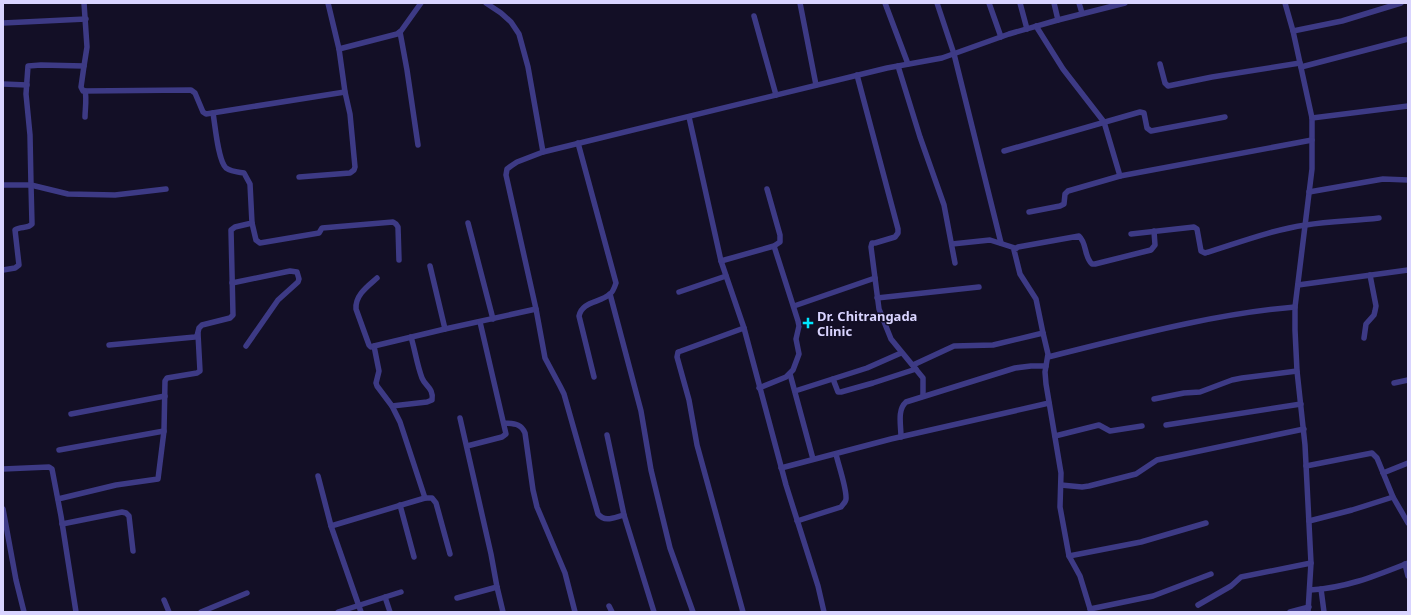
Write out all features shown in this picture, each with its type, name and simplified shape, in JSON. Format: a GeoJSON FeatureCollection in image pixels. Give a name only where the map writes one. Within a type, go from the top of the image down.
{"type":"FeatureCollection","features":[{"type":"Feature","properties":{"kind":"street"},"geometry":{"type":"LineString","coordinates":[[84,3],[87,47],[81,89],[85,91],[86,96],[84,102],[85,117]]}},
{"type":"Feature","properties":{"kind":"street"},"geometry":{"type":"LineString","coordinates":[[299,177],[350,173],[354,170],[354,149],[350,114],[328,3]]}},
{"type":"Feature","properties":{"kind":"street"},"geometry":{"type":"LineString","coordinates":[[338,49],[394,35],[400,32],[421,3]]}},
{"type":"Feature","properties":{"kind":"street"},"geometry":{"type":"LineString","coordinates":[[486,3],[512,22],[519,34],[528,67],[543,152]]}},
{"type":"Feature","properties":{"kind":"street"},"geometry":{"type":"LineString","coordinates":[[800,3],[816,85]]}},
{"type":"Feature","properties":{"kind":"street"},"geometry":{"type":"LineString","coordinates":[[886,3],[908,64]]}},
{"type":"Feature","properties":{"kind":"street"},"geometry":{"type":"LineString","coordinates":[[937,3],[954,54],[1001,243]]}},
{"type":"Feature","properties":{"kind":"street"},"geometry":{"type":"LineString","coordinates":[[989,3],[1001,37]]}},
{"type":"Feature","properties":{"kind":"street"},"geometry":{"type":"LineString","coordinates":[[1020,3],[1027,29]]}},
{"type":"Feature","properties":{"kind":"street"},"geometry":{"type":"LineString","coordinates":[[1054,3],[1058,20]]}},
{"type":"Feature","properties":{"kind":"street"},"geometry":{"type":"LineString","coordinates":[[1079,3],[1082,14]]}},
{"type":"Feature","properties":{"kind":"street"},"geometry":{"type":"LineString","coordinates":[[624,515],[604,519],[598,514],[564,394],[545,358],[536,309],[506,175],[507,169],[517,162],[543,152],[857,75],[942,58],[1001,37],[1082,14],[1102,6],[1125,3]]}},
{"type":"Feature","properties":{"kind":"street"},"geometry":{"type":"LineString","coordinates":[[1285,3],[1301,65],[1312,118],[1312,169],[1296,307],[1297,371],[1304,429],[1309,521],[1311,563],[1310,590],[1309,610],[1290,612]]}},
{"type":"Feature","properties":{"kind":"street"},"geometry":{"type":"LineString","coordinates":[[1293,31],[1342,21],[1401,3]]}},
{"type":"Feature","properties":{"kind":"street"},"geometry":{"type":"LineString","coordinates":[[754,16],[776,95]]}},
{"type":"Feature","properties":{"kind":"street"},"geometry":{"type":"LineString","coordinates":[[3,23],[86,19]]}},
{"type":"Feature","properties":{"kind":"street"},"geometry":{"type":"LineString","coordinates":[[1036,26],[1063,69],[1104,122],[1120,176]]}},
{"type":"Feature","properties":{"kind":"street"},"geometry":{"type":"LineString","coordinates":[[400,32],[418,145]]}},
{"type":"Feature","properties":{"kind":"street"},"geometry":{"type":"LineString","coordinates":[[1160,64],[1165,83],[1168,86],[1171,86],[1212,77],[1301,65],[1408,39]]}},
{"type":"Feature","properties":{"kind":"street"},"geometry":{"type":"LineString","coordinates":[[3,270],[15,268],[19,265],[14,232],[16,229],[30,226],[32,224],[30,135],[26,94],[28,66],[84,66]]}},
{"type":"Feature","properties":{"kind":"street"},"geometry":{"type":"LineString","coordinates":[[898,66],[920,137],[944,205],[955,263]]}},
{"type":"Feature","properties":{"kind":"street"},"geometry":{"type":"LineString","coordinates":[[857,75],[898,229],[898,233],[895,237],[874,242],[871,245],[879,309],[891,339],[923,378],[923,396]]}},
{"type":"Feature","properties":{"kind":"street"},"geometry":{"type":"LineString","coordinates":[[3,84],[27,85]]}},
{"type":"Feature","properties":{"kind":"street"},"geometry":{"type":"LineString","coordinates":[[85,91],[191,90],[195,93],[204,113],[213,113],[345,92]]}},
{"type":"Feature","properties":{"kind":"street"},"geometry":{"type":"LineString","coordinates":[[1312,118],[1408,106]]}},
{"type":"Feature","properties":{"kind":"street"},"geometry":{"type":"LineString","coordinates":[[1004,151],[1142,112],[1145,114],[1147,128],[1151,131],[1225,117]]}},
{"type":"Feature","properties":{"kind":"street"},"geometry":{"type":"LineString","coordinates":[[213,113],[220,156],[225,167],[234,172],[244,173],[250,184],[252,223],[256,240],[260,243],[319,233],[322,228],[393,222],[398,227],[398,260]]}},
{"type":"Feature","properties":{"kind":"street"},"geometry":{"type":"LineString","coordinates":[[689,117],[721,261],[744,328],[781,468],[818,586],[824,612]]}},
{"type":"Feature","properties":{"kind":"street"},"geometry":{"type":"LineString","coordinates":[[1029,212],[1060,206],[1064,204],[1065,194],[1068,191],[1120,176],[1312,140]]}},
{"type":"Feature","properties":{"kind":"street"},"geometry":{"type":"LineString","coordinates":[[578,143],[616,278],[616,283],[610,294],[586,306],[580,312],[579,316],[594,377]]}},
{"type":"Feature","properties":{"kind":"street"},"geometry":{"type":"LineString","coordinates":[[1309,192],[1383,179],[1408,180]]}},
{"type":"Feature","properties":{"kind":"street"},"geometry":{"type":"LineString","coordinates":[[3,185],[31,185],[68,194],[115,195],[166,189]]}},
{"type":"Feature","properties":{"kind":"street"},"geometry":{"type":"LineString","coordinates":[[721,261],[774,246],[780,242],[780,235],[767,189]]}},
{"type":"Feature","properties":{"kind":"street"},"geometry":{"type":"LineString","coordinates":[[1131,234],[1196,228],[1201,251],[1203,253],[1257,236],[1305,225],[1379,218]]}},
{"type":"Feature","properties":{"kind":"street"},"geometry":{"type":"LineString","coordinates":[[58,499],[116,485],[158,479],[164,431],[165,381],[167,378],[197,373],[200,371],[199,328],[202,325],[230,318],[232,316],[231,230],[235,227],[252,223]]}},
{"type":"Feature","properties":{"kind":"street"},"geometry":{"type":"LineString","coordinates":[[468,223],[493,319]]}},
{"type":"Feature","properties":{"kind":"street"},"geometry":{"type":"LineString","coordinates":[[952,244],[990,240],[1016,248],[1079,236],[1083,240],[1089,260],[1092,264],[1095,264],[1151,250],[1155,245],[1154,231]]}},
{"type":"Feature","properties":{"kind":"street"},"geometry":{"type":"LineString","coordinates":[[759,388],[790,374],[799,354],[796,339],[799,326],[774,246]]}},
{"type":"Feature","properties":{"kind":"street"},"geometry":{"type":"LineString","coordinates":[[1016,248],[1014,252],[1022,280],[1032,291],[1036,299],[1048,357],[1046,366],[1046,384],[1061,473],[1059,498],[1069,556],[1080,576],[1091,611],[1153,596],[1211,574]]}},
{"type":"Feature","properties":{"kind":"street"},"geometry":{"type":"LineString","coordinates":[[430,266],[444,329]]}},
{"type":"Feature","properties":{"kind":"street"},"geometry":{"type":"LineString","coordinates":[[1298,285],[1408,270]]}},
{"type":"Feature","properties":{"kind":"street"},"geometry":{"type":"LineString","coordinates":[[232,283],[290,271],[297,272],[299,276],[298,282],[278,300],[246,346]]}},
{"type":"Feature","properties":{"kind":"street"},"geometry":{"type":"LineString","coordinates":[[1364,338],[1366,324],[1374,315],[1376,306],[1370,275]]}},
{"type":"Feature","properties":{"kind":"street"},"geometry":{"type":"LineString","coordinates":[[679,292],[726,276]]}},
{"type":"Feature","properties":{"kind":"street"},"geometry":{"type":"LineString","coordinates":[[377,278],[358,298],[356,306],[371,347],[536,309]]}},
{"type":"Feature","properties":{"kind":"street"},"geometry":{"type":"LineString","coordinates":[[794,306],[875,278]]}},
{"type":"Feature","properties":{"kind":"street"},"geometry":{"type":"LineString","coordinates":[[877,298],[979,287]]}},
{"type":"Feature","properties":{"kind":"street"},"geometry":{"type":"LineString","coordinates":[[610,294],[640,411],[651,470],[670,548],[693,612]]}},
{"type":"Feature","properties":{"kind":"street"},"geometry":{"type":"LineString","coordinates":[[1048,357],[1108,342],[1252,311],[1296,307]]}},
{"type":"Feature","properties":{"kind":"street"},"geometry":{"type":"LineString","coordinates":[[467,446],[505,436],[506,431],[480,322]]}},
{"type":"Feature","properties":{"kind":"street"},"geometry":{"type":"LineString","coordinates":[[743,612],[697,445],[689,400],[677,357],[678,352],[744,328]]}},
{"type":"Feature","properties":{"kind":"street"},"geometry":{"type":"LineString","coordinates":[[833,379],[836,389],[838,392],[841,392],[873,384],[914,367],[954,346],[993,345],[1043,333]]}},
{"type":"Feature","properties":{"kind":"street"},"geometry":{"type":"LineString","coordinates":[[109,345],[194,337],[198,334]]}},
{"type":"Feature","properties":{"kind":"street"},"geometry":{"type":"LineString","coordinates":[[392,406],[427,402],[432,400],[433,397],[430,388],[422,377],[411,337]]}},
{"type":"Feature","properties":{"kind":"street"},"geometry":{"type":"LineString","coordinates":[[374,346],[379,371],[376,383],[377,386],[392,406],[404,432],[425,498]]}},
{"type":"Feature","properties":{"kind":"street"},"geometry":{"type":"LineString","coordinates":[[795,391],[868,368],[901,353]]}},
{"type":"Feature","properties":{"kind":"street"},"geometry":{"type":"LineString","coordinates":[[901,437],[900,410],[902,405],[906,402],[1015,368],[1046,366]]}},
{"type":"Feature","properties":{"kind":"street"},"geometry":{"type":"LineString","coordinates":[[1154,399],[1184,393],[1200,392],[1232,380],[1242,378],[1297,371]]}},
{"type":"Feature","properties":{"kind":"street"},"geometry":{"type":"LineString","coordinates":[[790,374],[813,459]]}},
{"type":"Feature","properties":{"kind":"street"},"geometry":{"type":"LineString","coordinates":[[1394,384],[1408,380]]}},
{"type":"Feature","properties":{"kind":"street"},"geometry":{"type":"LineString","coordinates":[[71,414],[165,396]]}},
{"type":"Feature","properties":{"kind":"street"},"geometry":{"type":"LineString","coordinates":[[781,468],[901,437],[1049,403]]}},
{"type":"Feature","properties":{"kind":"street"},"geometry":{"type":"LineString","coordinates":[[1166,426],[1301,404]]}},
{"type":"Feature","properties":{"kind":"street"},"geometry":{"type":"LineString","coordinates":[[460,418],[503,612]]}},
{"type":"Feature","properties":{"kind":"street"},"geometry":{"type":"LineString","coordinates":[[504,423],[516,424],[523,428],[525,433],[533,490],[537,507],[565,573],[575,612]]}},
{"type":"Feature","properties":{"kind":"street"},"geometry":{"type":"LineString","coordinates":[[1055,436],[1099,425],[1110,431],[1142,426]]}},
{"type":"Feature","properties":{"kind":"street"},"geometry":{"type":"LineString","coordinates":[[1061,485],[1082,487],[1089,486],[1136,474],[1157,460],[1184,453],[1304,429]]}},
{"type":"Feature","properties":{"kind":"street"},"geometry":{"type":"LineString","coordinates":[[59,450],[164,431]]}},
{"type":"Feature","properties":{"kind":"street"},"geometry":{"type":"LineString","coordinates":[[606,435],[624,515],[654,612]]}},
{"type":"Feature","properties":{"kind":"street"},"geometry":{"type":"LineString","coordinates":[[1306,466],[1372,453],[1377,458],[1393,497],[1408,523]]}},
{"type":"Feature","properties":{"kind":"street"},"geometry":{"type":"LineString","coordinates":[[797,521],[841,507],[844,504],[846,500],[846,492],[836,454]]}},
{"type":"Feature","properties":{"kind":"street"},"geometry":{"type":"LineString","coordinates":[[1384,473],[1408,463]]}},
{"type":"Feature","properties":{"kind":"street"},"geometry":{"type":"LineString","coordinates":[[3,469],[50,467],[52,469],[76,612]]}},
{"type":"Feature","properties":{"kind":"street"},"geometry":{"type":"LineString","coordinates":[[318,476],[331,526],[361,612]]}},
{"type":"Feature","properties":{"kind":"street"},"geometry":{"type":"LineString","coordinates":[[1309,521],[1352,510],[1393,497]]}},
{"type":"Feature","properties":{"kind":"street"},"geometry":{"type":"LineString","coordinates":[[331,526],[425,498],[432,498],[436,502],[450,554]]}},
{"type":"Feature","properties":{"kind":"street"},"geometry":{"type":"LineString","coordinates":[[400,505],[414,557]]}},
{"type":"Feature","properties":{"kind":"street"},"geometry":{"type":"LineString","coordinates":[[3,509],[16,580],[24,612]]}},
{"type":"Feature","properties":{"kind":"street"},"geometry":{"type":"LineString","coordinates":[[62,524],[122,512],[126,513],[129,516],[133,551]]}},
{"type":"Feature","properties":{"kind":"street"},"geometry":{"type":"LineString","coordinates":[[1069,556],[1141,542],[1206,523]]}},
{"type":"Feature","properties":{"kind":"street"},"geometry":{"type":"LineString","coordinates":[[1198,604],[1231,586],[1241,577],[1311,563]]}},
{"type":"Feature","properties":{"kind":"street"},"geometry":{"type":"LineString","coordinates":[[1310,590],[1351,584],[1406,563],[1408,576]]}},
{"type":"Feature","properties":{"kind":"street"},"geometry":{"type":"LineString","coordinates":[[458,598],[497,587]]}},
{"type":"Feature","properties":{"kind":"street"},"geometry":{"type":"LineString","coordinates":[[1321,589],[1324,612]]}},
{"type":"Feature","properties":{"kind":"street"},"geometry":{"type":"LineString","coordinates":[[338,612],[401,592]]}},
{"type":"Feature","properties":{"kind":"street"},"geometry":{"type":"LineString","coordinates":[[201,612],[247,593]]}},
{"type":"Feature","properties":{"kind":"street"},"geometry":{"type":"LineString","coordinates":[[385,597],[390,612]]}},
{"type":"Feature","properties":{"kind":"street"},"geometry":{"type":"LineString","coordinates":[[164,600],[169,612]]}},
{"type":"Feature","properties":{"kind":"street"},"geometry":{"type":"LineString","coordinates":[[609,606],[612,612]]}},
{"type":"Feature","properties":{"kind":"place","name":"Dr. Chitrangada Clinic"},"geometry":{"type":"Point","coordinates":[808,323]}}]}
